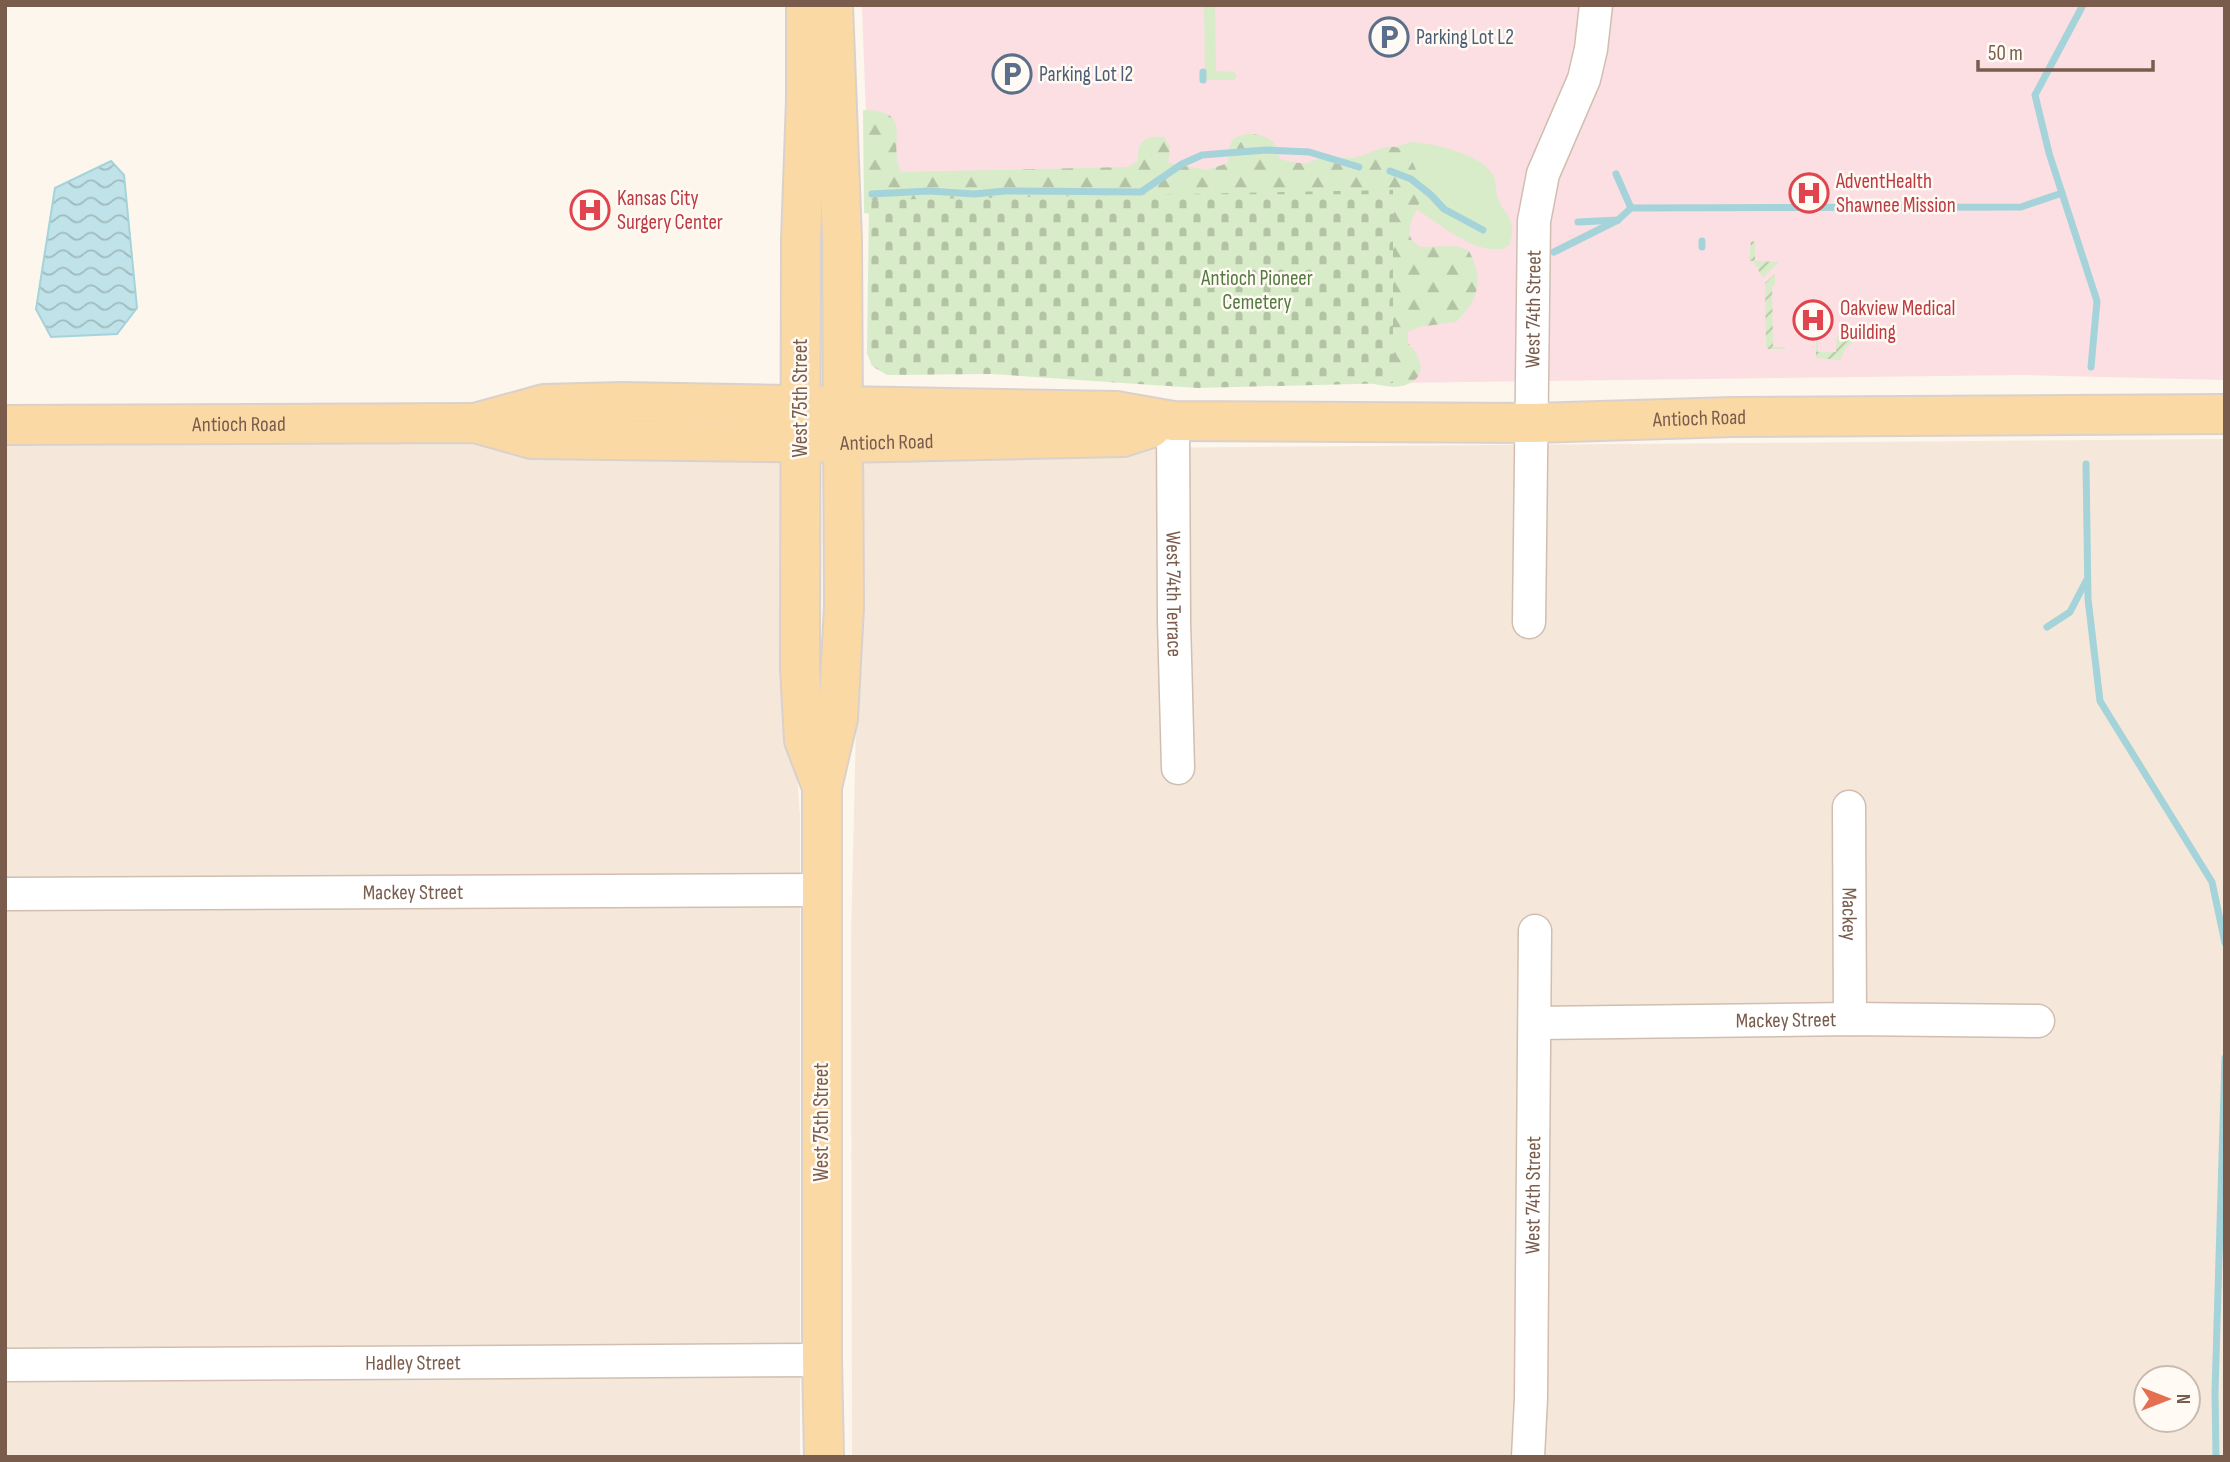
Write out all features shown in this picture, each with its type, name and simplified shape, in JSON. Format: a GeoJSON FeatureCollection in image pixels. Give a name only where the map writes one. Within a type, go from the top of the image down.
{"type":"FeatureCollection","features":[{"type":"Feature","properties":{"kind":"main road","name":"West 75th Street"},"geometry":{"type":"LineString","coordinates":[[806,5],[800,405],[800,668],[804,740],[822,787]]}},
{"type":"Feature","properties":{"kind":"main road","name":"West 75th Street"},"geometry":{"type":"LineString","coordinates":[[824,1457],[822,787],[838,718],[844,607],[842,239],[833,5]]}},
{"type":"Feature","properties":{"kind":"main road","name":"Antioch Road"},"geometry":{"type":"LineString","coordinates":[[475,424],[544,404],[622,402],[800,405],[843,424],[1123,437],[1173,421],[1533,423],[1733,417],[2225,414]]}},
{"type":"Feature","properties":{"kind":"main road","name":"Antioch Road"},"geometry":{"type":"LineString","coordinates":[[5,425],[475,424],[531,439],[800,443],[843,424]]}},
{"type":"Feature","properties":{"kind":"street","name":"West 74th Street"},"geometry":{"type":"LineString","coordinates":[[1530,622],[1534,221],[1543,174],[1584,79],[1591,49],[1596,5]]}},
{"type":"Feature","properties":{"kind":"street","name":"West 74th Terrace"},"geometry":{"type":"LineString","coordinates":[[1173,421],[1178,768]]}},
{"type":"Feature","properties":{"kind":"street","name":"Mackey"},"geometry":{"type":"LineString","coordinates":[[1849,807],[1850,1019]]}},
{"type":"Feature","properties":{"kind":"street","name":"Mackey Street"},"geometry":{"type":"LineString","coordinates":[[5,894],[821,890]]}},
{"type":"Feature","properties":{"kind":"street","name":"West 74th Street"},"geometry":{"type":"LineString","coordinates":[[1528,1457],[1536,1023],[1535,931]]}},
{"type":"Feature","properties":{"kind":"street","name":"Mackey Street"},"geometry":{"type":"LineString","coordinates":[[1536,1023],[1850,1019],[2038,1021]]}},
{"type":"Feature","properties":{"kind":"street","name":"Hadley Street"},"geometry":{"type":"LineString","coordinates":[[5,1365],[822,1360]]}},
{"type":"Feature","properties":{"kind":"shaded area","name":"AdventHealth Shawnee Mission"},"geometry":{"type":"Polygon","coordinates":[[[862,5],[2225,5],[2225,380],[2022,375],[1393,383],[869,200],[862,5]]]}},
{"type":"Feature","properties":{"kind":"shaded area"},"geometry":{"type":"Polygon","coordinates":[[[2225,439],[2225,1457],[852,1457],[851,940],[862,470],[870,455],[888,450],[2225,439]]]}},
{"type":"Feature","properties":{"kind":"shaded area"},"geometry":{"type":"Polygon","coordinates":[[[478,443],[787,461],[790,683],[800,816],[800,1457],[5,1457],[5,446],[478,443]]]}},
{"type":"Feature","properties":{"kind":"green space"},"geometry":{"type":"Polygon","coordinates":[[[1204,5],[1215,5],[1216,71],[1234,72],[1237,75],[1234,80],[1205,80],[1204,5]]]}},
{"type":"Feature","properties":{"kind":"green space"},"geometry":{"type":"Polygon","coordinates":[[[863,110],[880,112],[890,116],[895,122],[897,160],[901,172],[1128,167],[1138,161],[1141,144],[1151,137],[1164,137],[1170,146],[1168,163],[1207,170],[1228,163],[1232,141],[1247,134],[1265,137],[1275,145],[1280,159],[1299,163],[1326,156],[1360,157],[1395,147],[1408,155],[1418,174],[1420,202],[1409,229],[1413,241],[1421,247],[1457,246],[1469,251],[1477,271],[1477,289],[1470,305],[1456,322],[1418,327],[1408,332],[1408,343],[1416,353],[1420,365],[1419,375],[1415,380],[1391,387],[1374,384],[890,217],[864,213],[863,110]]]}},
{"type":"Feature","properties":{"kind":"green space"},"geometry":{"type":"Polygon","coordinates":[[[1411,142],[1457,151],[1488,169],[1495,180],[1498,199],[1510,218],[1510,244],[1503,249],[1480,247],[1457,236],[1416,209],[1419,202],[1401,150],[1395,147],[1411,142]]]}},
{"type":"Feature","properties":{"kind":"green space","name":"Antioch Pioneer Cemetery"},"geometry":{"type":"Polygon","coordinates":[[[1393,190],[1393,383],[1198,388],[992,374],[887,375],[872,366],[867,353],[869,200],[1393,190]]]}},
{"type":"Feature","properties":{"kind":"green space"},"geometry":{"type":"Polygon","coordinates":[[[1751,241],[1755,242],[1755,261],[1779,262],[1763,278],[1753,261],[1749,261],[1751,241]]]}},
{"type":"Feature","properties":{"kind":"green space"},"geometry":{"type":"Polygon","coordinates":[[[1775,274],[1775,285],[1772,286],[1773,347],[1785,349],[1768,349],[1766,346],[1765,283],[1775,274]]]}},
{"type":"Feature","properties":{"kind":"green space"},"geometry":{"type":"Polygon","coordinates":[[[1816,335],[1818,352],[1836,352],[1837,335],[1854,335],[1853,342],[1846,348],[1840,360],[1816,358],[1816,335]]]}},
{"type":"Feature","properties":{"kind":"water"},"geometry":{"type":"Polygon","coordinates":[[[111,161],[124,175],[137,308],[117,334],[51,337],[36,309],[55,188],[111,161]]]}},
{"type":"Feature","properties":{"kind":"waterway"},"geometry":{"type":"LineString","coordinates":[[2083,5],[2035,95],[2049,153],[2097,301],[2091,367]]}},
{"type":"Feature","properties":{"kind":"waterway"},"geometry":{"type":"LineString","coordinates":[[1203,72],[1203,80]]}},
{"type":"Feature","properties":{"kind":"waterway"},"geometry":{"type":"LineString","coordinates":[[872,194],[929,191],[974,194],[1005,191],[1141,192],[1182,164],[1202,155],[1266,150],[1309,152],[1359,167]]}},
{"type":"Feature","properties":{"kind":"waterway"},"geometry":{"type":"LineString","coordinates":[[1390,171],[1411,179],[1444,209],[1483,230]]}},
{"type":"Feature","properties":{"kind":"waterway"},"geometry":{"type":"LineString","coordinates":[[1616,174],[1631,208]]}},
{"type":"Feature","properties":{"kind":"waterway"},"geometry":{"type":"LineString","coordinates":[[1578,222],[1618,220],[1631,208],[2021,207],[2062,193]]}},
{"type":"Feature","properties":{"kind":"waterway"},"geometry":{"type":"LineString","coordinates":[[1554,252],[1618,220]]}},
{"type":"Feature","properties":{"kind":"waterway"},"geometry":{"type":"LineString","coordinates":[[1702,241],[1702,247]]}},
{"type":"Feature","properties":{"kind":"waterway"},"geometry":{"type":"LineString","coordinates":[[2086,464],[2088,599],[2100,701],[2212,882],[2225,943]]}},
{"type":"Feature","properties":{"kind":"waterway"},"geometry":{"type":"LineString","coordinates":[[2047,627],[2070,612],[2086,581]]}},
{"type":"Feature","properties":{"kind":"waterway"},"geometry":{"type":"LineString","coordinates":[[2216,1457],[2215,1392],[2225,1058]]}},
{"type":"Feature","properties":{"kind":"place","name":"Parking Lot L2"},"geometry":{"type":"Point","coordinates":[1389,37]}},
{"type":"Feature","properties":{"kind":"place","name":"Parking Lot I2"},"geometry":{"type":"Point","coordinates":[1012,74]}},
{"type":"Feature","properties":{"kind":"place","name":"AdventHealth Shawnee Mission"},"geometry":{"type":"Point","coordinates":[1809,193]}},
{"type":"Feature","properties":{"kind":"place","name":"Kansas City Surgery Center"},"geometry":{"type":"Point","coordinates":[590,210]}},
{"type":"Feature","properties":{"kind":"place","name":"Oakview Medical Building"},"geometry":{"type":"Point","coordinates":[1813,320]}}]}
